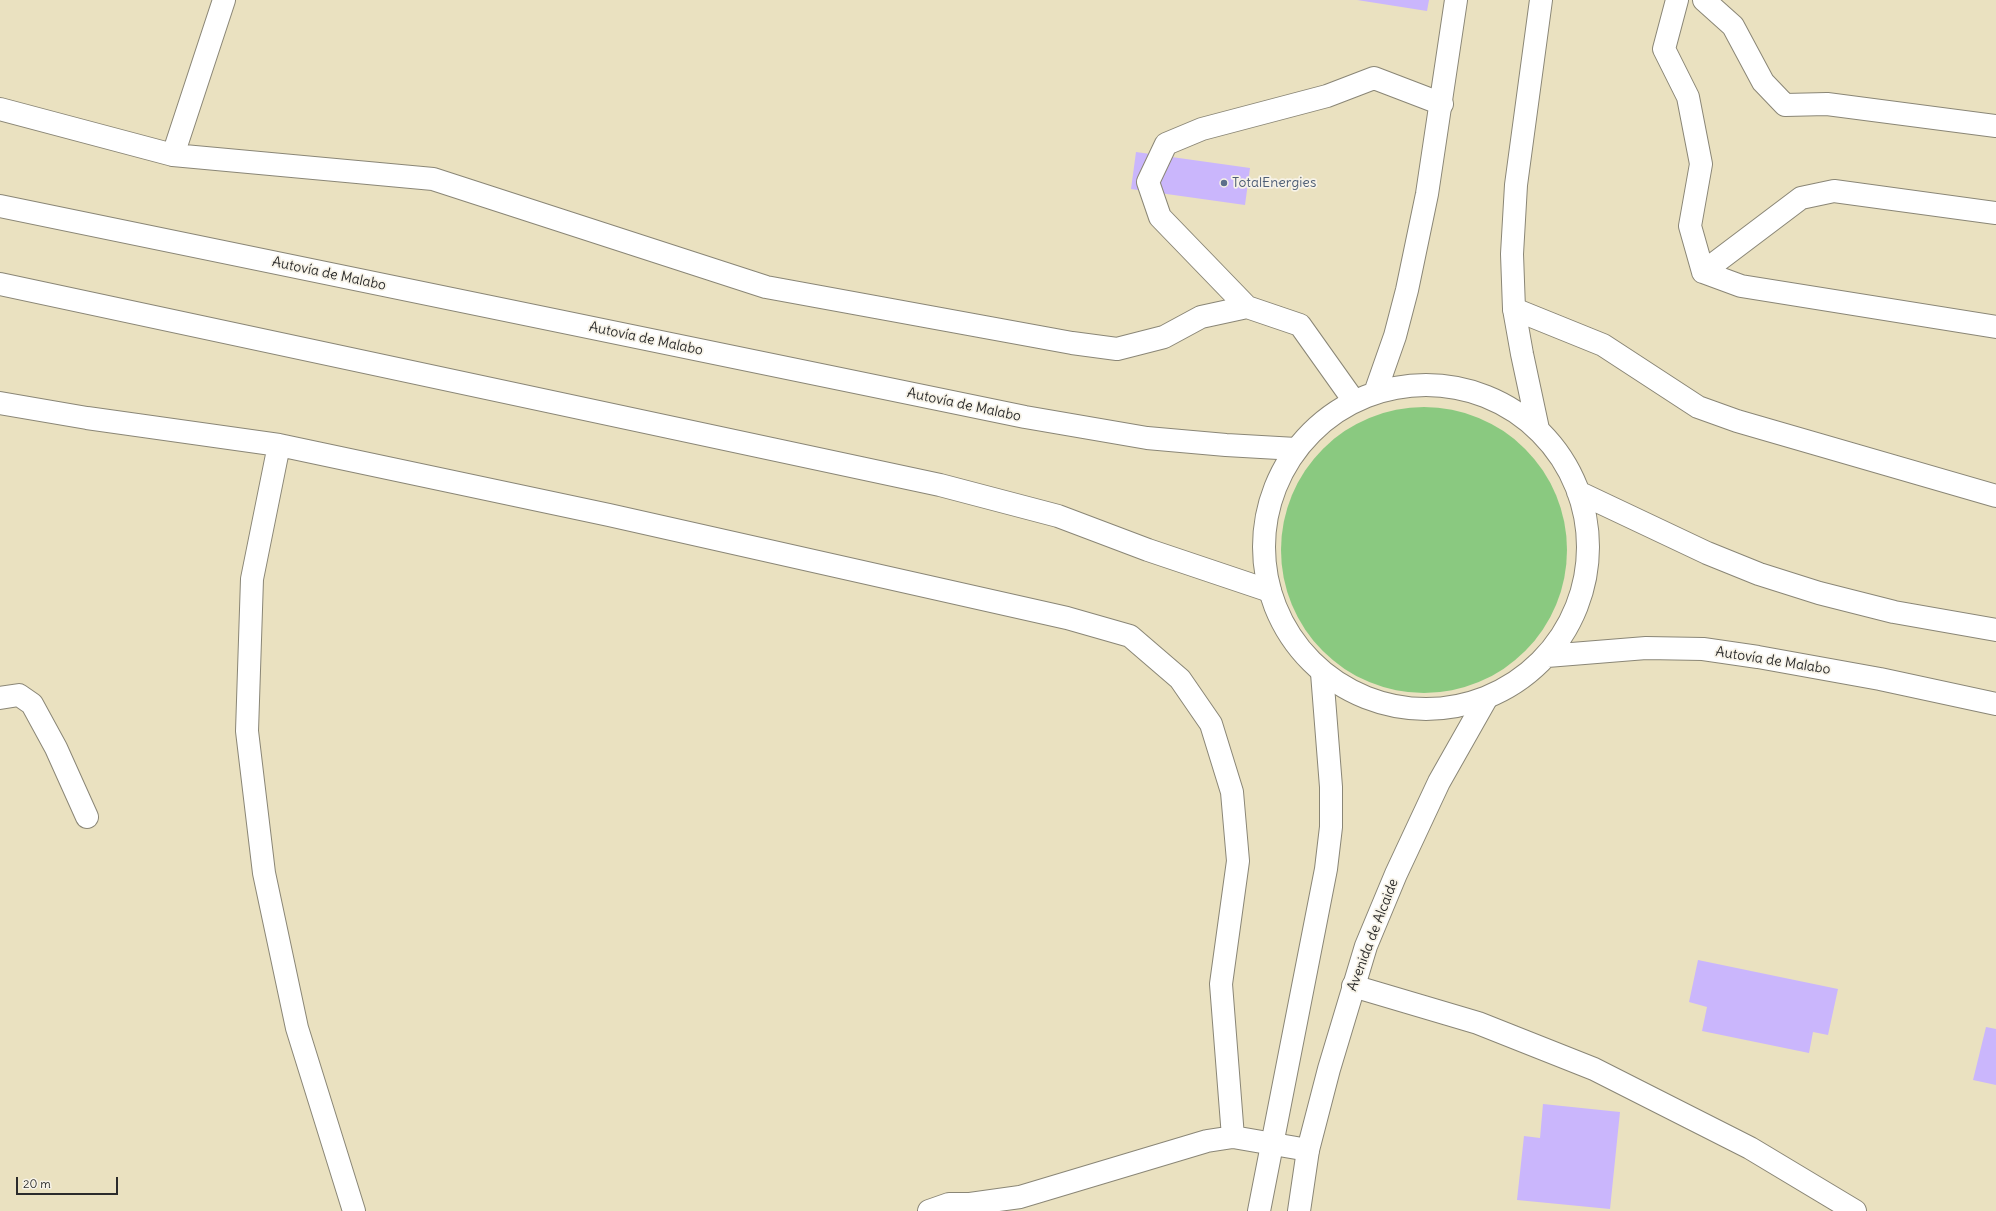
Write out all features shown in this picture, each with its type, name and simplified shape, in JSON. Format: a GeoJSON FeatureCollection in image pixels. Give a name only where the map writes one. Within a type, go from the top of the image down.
{"type":"FeatureCollection","features":[{"type":"Feature","properties":{"kind":"main road"},"geometry":{"type":"LineString","coordinates":[[173,155],[224,0]]}},
{"type":"Feature","properties":{"kind":"main road"},"geometry":{"type":"LineString","coordinates":[[1375,393],[1395,336],[1407,290],[1427,194],[1442,104],[1456,0]]}},
{"type":"Feature","properties":{"kind":"main road"},"geometry":{"type":"LineString","coordinates":[[1538,429],[1514,309],[1512,254],[1516,185],[1541,0]]}},
{"type":"Feature","properties":{"kind":"main road"},"geometry":{"type":"LineString","coordinates":[[1677,0],[1664,48],[1688,97],[1701,164],[1690,226],[1703,272]]}},
{"type":"Feature","properties":{"kind":"main road"},"geometry":{"type":"LineString","coordinates":[[1704,0],[1732,26],[1763,82],[1785,105],[1828,104],[1996,126]]}},
{"type":"Feature","properties":{"kind":"main road"},"geometry":{"type":"LineString","coordinates":[[1354,401],[1300,325],[1247,307],[1160,216],[1148,182],[1166,144],[1202,129],[1327,96],[1374,78],[1442,104]]}},
{"type":"Feature","properties":{"kind":"main road"},"geometry":{"type":"LineString","coordinates":[[0,109],[173,155],[433,179],[766,287],[1072,343],[1117,349],[1164,337],[1201,317],[1247,307]]}},
{"type":"Feature","properties":{"kind":"main road"},"geometry":{"type":"LineString","coordinates":[[1703,272],[1801,198],[1834,191],[1996,213]]}},
{"type":"Feature","properties":{"kind":"main road","name":"Autovía de Malabo"},"geometry":{"type":"LineString","coordinates":[[0,206],[1025,417],[1147,438],[1296,449]]}},
{"type":"Feature","properties":{"kind":"main road"},"geometry":{"type":"LineString","coordinates":[[1703,272],[1741,286],[1996,327]]}},
{"type":"Feature","properties":{"kind":"main road"},"geometry":{"type":"LineString","coordinates":[[0,284],[940,485],[1058,516],[1148,550],[1270,591]]}},
{"type":"Feature","properties":{"kind":"main road"},"geometry":{"type":"LineString","coordinates":[[1514,309],[1603,345],[1698,406],[1737,421],[1996,496]]}},
{"type":"Feature","properties":{"kind":"main road"},"geometry":{"type":"LineString","coordinates":[[1426,384],[1450,386],[1474,392],[1497,401],[1519,414],[1538,429],[1555,448],[1568,469],[1578,492],[1588,540],[1583,584],[1574,614],[1562,636],[1546,656],[1529,673],[1486,699],[1462,706],[1438,710],[1413,710],[1389,706],[1365,699],[1343,688],[1322,673],[1305,656],[1289,636],[1278,614],[1270,591],[1264,554],[1266,516],[1273,492],[1283,470],[1296,449],[1313,430],[1332,414],[1354,401],[1375,393],[1401,386],[1426,384]]}},
{"type":"Feature","properties":{"kind":"main road"},"geometry":{"type":"LineString","coordinates":[[0,403],[87,418],[278,445],[610,515],[1067,618],[1130,636],[1180,679],[1212,724],[1232,792],[1238,861],[1221,984],[1233,1137]]}},
{"type":"Feature","properties":{"kind":"main road"},"geometry":{"type":"LineString","coordinates":[[278,445],[252,579],[248,730],[264,873],[297,1028],[354,1211]]}},
{"type":"Feature","properties":{"kind":"main road"},"geometry":{"type":"LineString","coordinates":[[1578,492],[1707,553],[1758,574],[1819,593],[1894,612],[1996,630]]}},
{"type":"Feature","properties":{"kind":"main road","name":"Autovía de Malabo"},"geometry":{"type":"LineString","coordinates":[[1546,656],[1646,648],[1703,649],[1758,657],[1996,704]]}},
{"type":"Feature","properties":{"kind":"main road"},"geometry":{"type":"LineString","coordinates":[[1259,1211],[1326,869],[1331,827],[1331,787],[1322,673]]}},
{"type":"Feature","properties":{"kind":"main road"},"geometry":{"type":"LineString","coordinates":[[0,698],[19,695],[32,704],[56,748],[86,817]]}},
{"type":"Feature","properties":{"kind":"main road","name":"Avenida de Alcaide"},"geometry":{"type":"LineString","coordinates":[[1299,1211],[1308,1150],[1353,986],[1366,946],[1439,782],[1486,699]]}},
{"type":"Feature","properties":{"kind":"main road"},"geometry":{"type":"LineString","coordinates":[[1353,986],[1478,1023],[1594,1069],[1750,1148],[1855,1211]]}},
{"type":"Feature","properties":{"kind":"main road"},"geometry":{"type":"LineString","coordinates":[[929,1211],[949,1204],[970,1204],[1020,1197],[1207,1141],[1233,1137],[1308,1150]]}},
{"type":"Feature","properties":{"kind":"green space"},"geometry":{"type":"Polygon","coordinates":[[[1424,407],[1452,410],[1479,418],[1503,431],[1525,449],[1543,471],[1556,495],[1564,522],[1567,550],[1564,578],[1556,605],[1543,629],[1525,651],[1503,669],[1479,682],[1452,690],[1424,693],[1396,690],[1369,682],[1345,669],[1323,651],[1305,629],[1292,605],[1284,578],[1281,550],[1284,522],[1292,495],[1305,471],[1323,449],[1345,431],[1369,418],[1396,410],[1424,407]]]}},
{"type":"Feature","properties":{"kind":"building"},"geometry":{"type":"Polygon","coordinates":[[[1357,0],[1429,0],[1427,11],[1357,0]]]}},
{"type":"Feature","properties":{"kind":"building"},"geometry":{"type":"Polygon","coordinates":[[[1136,152],[1250,168],[1245,205],[1131,189],[1136,152]]]}},
{"type":"Feature","properties":{"kind":"building"},"geometry":{"type":"Polygon","coordinates":[[[1698,960],[1838,989],[1828,1035],[1813,1032],[1809,1053],[1702,1031],[1707,1007],[1689,1002],[1698,960]]]}},
{"type":"Feature","properties":{"kind":"building"},"geometry":{"type":"Polygon","coordinates":[[[1986,1027],[1996,1029],[1996,1085],[1973,1080],[1986,1027]]]}},
{"type":"Feature","properties":{"kind":"building"},"geometry":{"type":"Polygon","coordinates":[[[1543,1104],[1620,1112],[1610,1209],[1517,1200],[1524,1136],[1540,1138],[1543,1104]]]}},
{"type":"Feature","properties":{"kind":"place","name":"TotalEnergies"},"geometry":{"type":"Point","coordinates":[1224,183]}}]}
